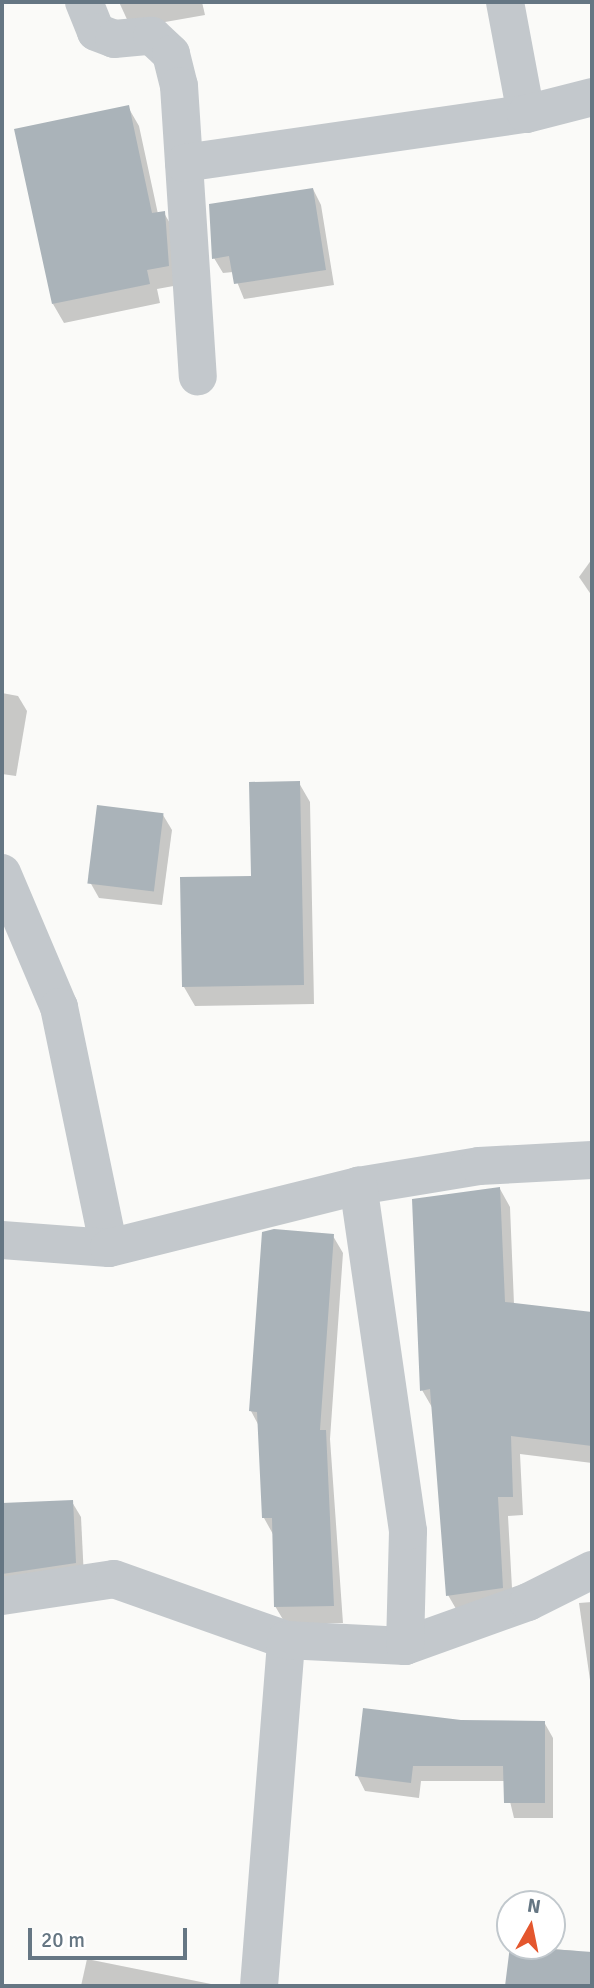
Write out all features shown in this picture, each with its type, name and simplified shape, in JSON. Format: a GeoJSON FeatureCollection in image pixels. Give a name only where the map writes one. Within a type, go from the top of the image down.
{"type":"FeatureCollection","features":[{"type":"Feature","properties":{"kind":"street"},"geometry":{"type":"LineString","coordinates":[[84,2],[96,32],[114,39],[152,36],[171,54],[184,163],[198,376]]}},
{"type":"Feature","properties":{"kind":"street"},"geometry":{"type":"LineString","coordinates":[[505,2],[526,114]]}},
{"type":"Feature","properties":{"kind":"street"},"geometry":{"type":"LineString","coordinates":[[184,163],[526,114],[592,97]]}},
{"type":"Feature","properties":{"kind":"street"},"geometry":{"type":"LineString","coordinates":[[2,873],[59,1007],[109,1248]]}},
{"type":"Feature","properties":{"kind":"street"},"geometry":{"type":"LineString","coordinates":[[2,1240],[109,1248],[358,1186],[479,1166],[592,1160]]}},
{"type":"Feature","properties":{"kind":"street"},"geometry":{"type":"LineString","coordinates":[[358,1186],[408,1531],[405,1646]]}},
{"type":"Feature","properties":{"kind":"street"},"geometry":{"type":"LineString","coordinates":[[2,1596],[114,1580],[286,1640],[405,1646],[528,1602],[592,1570]]}},
{"type":"Feature","properties":{"kind":"street"},"geometry":{"type":"LineString","coordinates":[[259,1986],[286,1640]]}},
{"type":"Feature","properties":{"kind":"building"},"geometry":{"type":"Polygon","coordinates":[[[129,105],[152,213],[165,211],[169,266],[147,270],[150,284],[52,304],[14,129],[129,105]]]}},
{"type":"Feature","properties":{"kind":"building"},"geometry":{"type":"Polygon","coordinates":[[[313,188],[326,270],[234,284],[229,256],[212,259],[209,204],[313,188]]]}},
{"type":"Feature","properties":{"kind":"building"},"geometry":{"type":"Polygon","coordinates":[[[300,781],[304,985],[182,987],[180,877],[251,876],[249,782],[300,781]]]}},
{"type":"Feature","properties":{"kind":"building"},"geometry":{"type":"Polygon","coordinates":[[[97,805],[164,813],[154,892],[87,883],[97,805]]]}},
{"type":"Feature","properties":{"kind":"building"},"geometry":{"type":"Polygon","coordinates":[[[500,1187],[505,1302],[592,1312],[592,1446],[511,1436],[513,1497],[498,1497],[503,1588],[446,1596],[430,1389],[420,1391],[412,1199],[500,1187]]]}},
{"type":"Feature","properties":{"kind":"building"},"geometry":{"type":"Polygon","coordinates":[[[274,1229],[334,1234],[320,1430],[326,1430],[334,1606],[274,1607],[272,1518],[262,1518],[257,1412],[249,1411],[262,1232],[274,1229]]]}},
{"type":"Feature","properties":{"kind":"building"},"geometry":{"type":"Polygon","coordinates":[[[73,1500],[76,1563],[2,1574],[2,1503],[73,1500]]]}},
{"type":"Feature","properties":{"kind":"building"},"geometry":{"type":"Polygon","coordinates":[[[363,1708],[461,1720],[545,1721],[545,1803],[504,1803],[503,1766],[413,1766],[411,1783],[355,1776],[363,1708]]]}},
{"type":"Feature","properties":{"kind":"building"},"geometry":{"type":"Polygon","coordinates":[[[566,1950],[592,1952],[592,1986],[505,1986],[508,1960],[566,1960],[566,1950]]]}}]}
